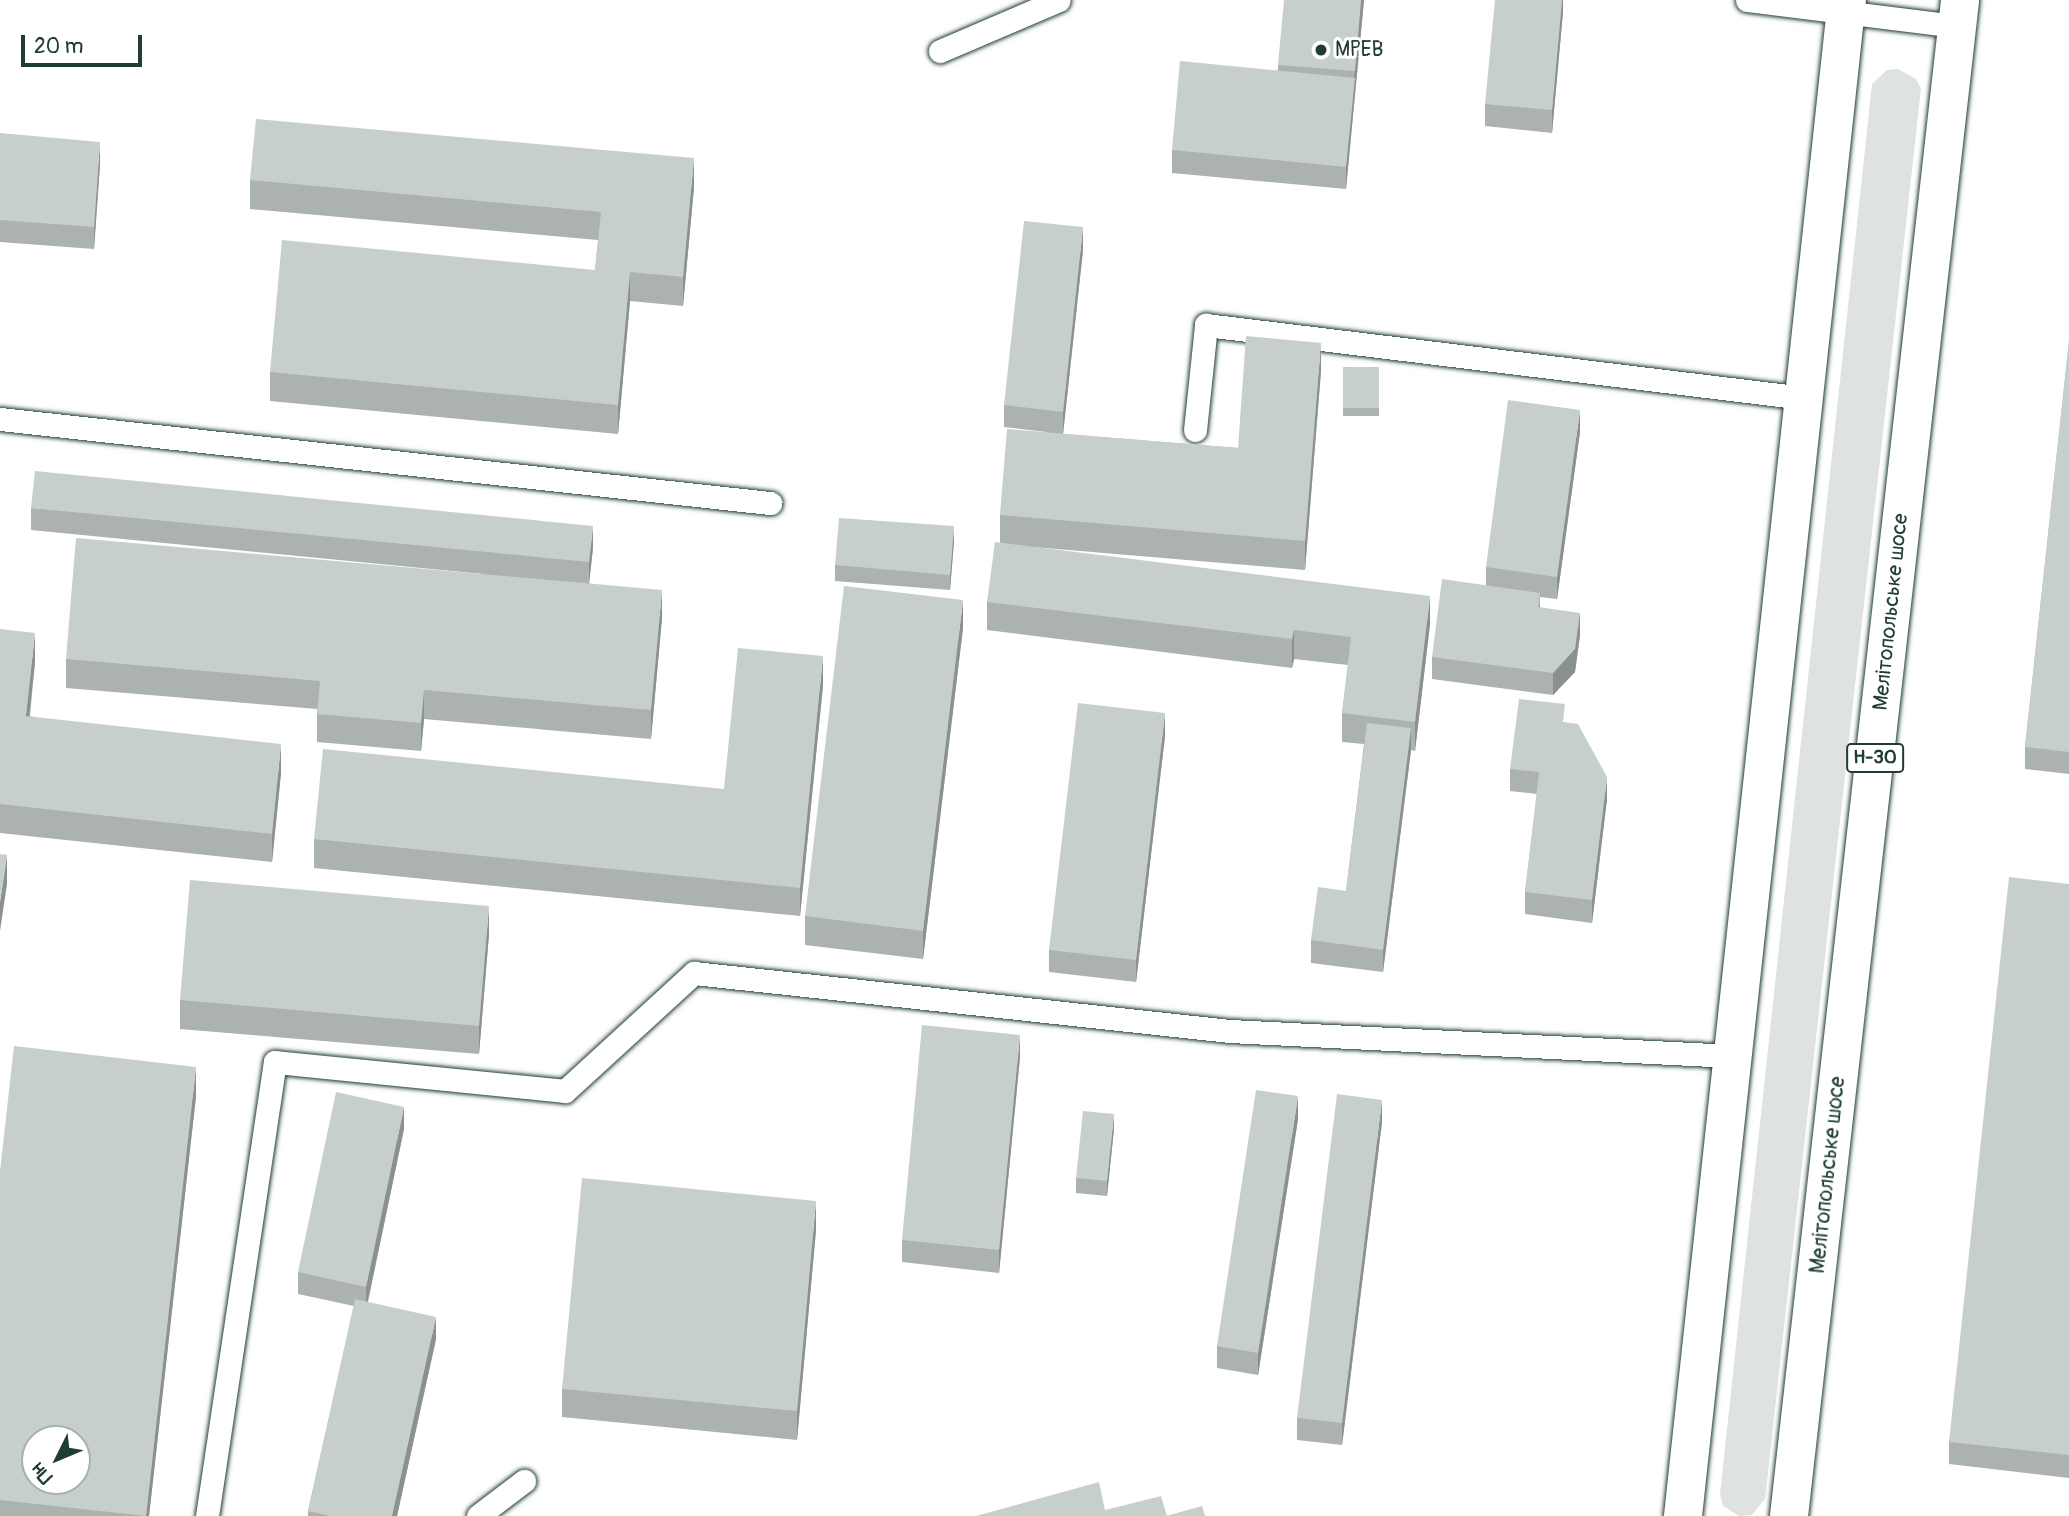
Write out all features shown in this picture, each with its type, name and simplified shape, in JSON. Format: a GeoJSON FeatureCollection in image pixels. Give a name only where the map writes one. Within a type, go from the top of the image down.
{"type":"FeatureCollection","features":[{"type":"Feature","properties":{"kind":"main road"},"geometry":{"type":"LineString","coordinates":[[1683,1516],[1804,398],[1841,4]]}},
{"type":"Feature","properties":{"kind":"main road","name":"Мелітопольське шосе"},"geometry":{"type":"LineString","coordinates":[[1789,1516],[1959,13]]}},
{"type":"Feature","properties":{"kind":"lane"},"geometry":{"type":"LineString","coordinates":[[940,51],[1059,0]]}},
{"type":"Feature","properties":{"kind":"lane"},"geometry":{"type":"LineString","coordinates":[[1747,0],[1959,13]]}},
{"type":"Feature","properties":{"kind":"lane"},"geometry":{"type":"LineString","coordinates":[[1195,430],[1206,325],[1804,398]]}},
{"type":"Feature","properties":{"kind":"lane"},"geometry":{"type":"LineString","coordinates":[[0,419],[770,503]]}},
{"type":"Feature","properties":{"kind":"lane"},"geometry":{"type":"LineString","coordinates":[[207,1516],[275,1062],[565,1091],[694,973],[1230,1031],[1733,1056]]}},
{"type":"Feature","properties":{"kind":"lane"},"geometry":{"type":"LineString","coordinates":[[478,1516],[524,1481]]}},
{"type":"Feature","properties":{"kind":"shaded area"},"geometry":{"type":"Polygon","coordinates":[[[1898,69],[1916,79],[1921,89],[1765,1499],[1752,1515],[1739,1516],[1723,1506],[1720,1494],[1872,84],[1887,70],[1898,69]]]}},
{"type":"Feature","properties":{"kind":"building","name":"МРЕВ"},"geometry":{"type":"Polygon","coordinates":[[[1284,0],[1361,0],[1355,71],[1278,65],[1284,0]]]}},
{"type":"Feature","properties":{"kind":"building"},"geometry":{"type":"Polygon","coordinates":[[[1495,0],[1562,0],[1552,110],[1485,104],[1495,0]]]}},
{"type":"Feature","properties":{"kind":"building"},"geometry":{"type":"Polygon","coordinates":[[[1180,61],[1355,78],[1346,167],[1172,150],[1180,61]]]}},
{"type":"Feature","properties":{"kind":"building"},"geometry":{"type":"Polygon","coordinates":[[[256,119],[694,158],[683,277],[630,272],[618,405],[270,372],[282,240],[595,270],[601,212],[250,180],[256,119]]]}},
{"type":"Feature","properties":{"kind":"building"},"geometry":{"type":"Polygon","coordinates":[[[0,133],[100,142],[94,227],[0,220],[0,133]]]}},
{"type":"Feature","properties":{"kind":"building"},"geometry":{"type":"Polygon","coordinates":[[[1024,221],[1083,227],[1063,412],[1004,405],[1024,221]]]}},
{"type":"Feature","properties":{"kind":"building"},"geometry":{"type":"Polygon","coordinates":[[[1246,336],[1321,343],[1305,541],[1000,515],[1007,429],[1238,448],[1246,336]]]}},
{"type":"Feature","properties":{"kind":"building"},"geometry":{"type":"Polygon","coordinates":[[[2069,341],[2069,752],[2025,747],[2069,341]]]}},
{"type":"Feature","properties":{"kind":"building"},"geometry":{"type":"Polygon","coordinates":[[[1343,367],[1379,367],[1379,408],[1343,408],[1343,367]]]}},
{"type":"Feature","properties":{"kind":"building"},"geometry":{"type":"Polygon","coordinates":[[[1508,400],[1580,410],[1557,577],[1486,567],[1508,400]]]}},
{"type":"Feature","properties":{"kind":"building"},"geometry":{"type":"Polygon","coordinates":[[[35,471],[593,526],[589,562],[31,508],[35,471]]]}},
{"type":"Feature","properties":{"kind":"building"},"geometry":{"type":"Polygon","coordinates":[[[839,518],[954,526],[950,575],[835,565],[839,518]]]}},
{"type":"Feature","properties":{"kind":"building"},"geometry":{"type":"Polygon","coordinates":[[[76,538],[662,590],[651,710],[424,690],[421,723],[317,714],[320,681],[66,659],[76,538]]]}},
{"type":"Feature","properties":{"kind":"building"},"geometry":{"type":"Polygon","coordinates":[[[995,542],[1430,596],[1415,722],[1342,713],[1351,637],[1294,630],[1292,639],[987,602],[995,542]]]}},
{"type":"Feature","properties":{"kind":"building"},"geometry":{"type":"Polygon","coordinates":[[[1442,579],[1540,593],[1538,607],[1580,613],[1575,649],[1553,673],[1432,657],[1442,579]]]}},
{"type":"Feature","properties":{"kind":"building"},"geometry":{"type":"Polygon","coordinates":[[[844,586],[963,600],[923,931],[805,916],[844,586]]]}},
{"type":"Feature","properties":{"kind":"building"},"geometry":{"type":"Polygon","coordinates":[[[0,629],[35,633],[26,716],[281,744],[272,834],[0,804],[0,629]]]}},
{"type":"Feature","properties":{"kind":"building"},"geometry":{"type":"Polygon","coordinates":[[[738,648],[823,656],[800,888],[314,839],[323,749],[724,789],[738,648]]]}},
{"type":"Feature","properties":{"kind":"building"},"geometry":{"type":"Polygon","coordinates":[[[1519,699],[1565,704],[1563,722],[1578,724],[1607,777],[1592,900],[1525,892],[1539,772],[1510,769],[1519,699]]]}},
{"type":"Feature","properties":{"kind":"building"},"geometry":{"type":"Polygon","coordinates":[[[1078,703],[1165,713],[1136,960],[1049,950],[1078,703]]]}},
{"type":"Feature","properties":{"kind":"building"},"geometry":{"type":"Polygon","coordinates":[[[1367,723],[1411,728],[1383,950],[1311,940],[1318,887],[1346,891],[1367,723]]]}},
{"type":"Feature","properties":{"kind":"building"},"geometry":{"type":"Polygon","coordinates":[[[0,854],[7,855],[0,902],[0,854]]]}},
{"type":"Feature","properties":{"kind":"building"},"geometry":{"type":"Polygon","coordinates":[[[2009,877],[2069,884],[2069,1455],[1949,1442],[2009,877]]]}},
{"type":"Feature","properties":{"kind":"building"},"geometry":{"type":"Polygon","coordinates":[[[190,880],[489,906],[479,1026],[180,1000],[190,880]]]}},
{"type":"Feature","properties":{"kind":"building"},"geometry":{"type":"Polygon","coordinates":[[[922,1025],[1020,1035],[999,1250],[902,1240],[922,1025]]]}},
{"type":"Feature","properties":{"kind":"building"},"geometry":{"type":"Polygon","coordinates":[[[14,1046],[196,1067],[146,1516],[0,1500],[0,1171],[14,1046]]]}},
{"type":"Feature","properties":{"kind":"building"},"geometry":{"type":"Polygon","coordinates":[[[1256,1090],[1298,1096],[1258,1353],[1217,1346],[1256,1090]]]}},
{"type":"Feature","properties":{"kind":"building"},"geometry":{"type":"Polygon","coordinates":[[[336,1092],[404,1107],[366,1287],[298,1272],[336,1092]]]}},
{"type":"Feature","properties":{"kind":"building"},"geometry":{"type":"Polygon","coordinates":[[[1337,1094],[1382,1100],[1342,1423],[1297,1418],[1337,1094]]]}},
{"type":"Feature","properties":{"kind":"building"},"geometry":{"type":"Polygon","coordinates":[[[1083,1111],[1114,1114],[1107,1181],[1076,1178],[1083,1111]]]}},
{"type":"Feature","properties":{"kind":"building"},"geometry":{"type":"Polygon","coordinates":[[[582,1178],[816,1201],[797,1411],[562,1389],[582,1178]]]}},
{"type":"Feature","properties":{"kind":"building"},"geometry":{"type":"Polygon","coordinates":[[[355,1299],[436,1317],[392,1516],[330,1516],[308,1511],[355,1299]]]}},
{"type":"Feature","properties":{"kind":"building"},"geometry":{"type":"Polygon","coordinates":[[[1099,1482],[1105,1510],[1161,1496],[1167,1516],[976,1516],[1099,1482]]]}},
{"type":"Feature","properties":{"kind":"building"},"geometry":{"type":"Polygon","coordinates":[[[1202,1506],[1205,1516],[1166,1516],[1202,1506]]]}},
{"type":"Feature","properties":{"kind":"place","name":"МРЕВ"},"geometry":{"type":"Point","coordinates":[1321,50]}}]}
